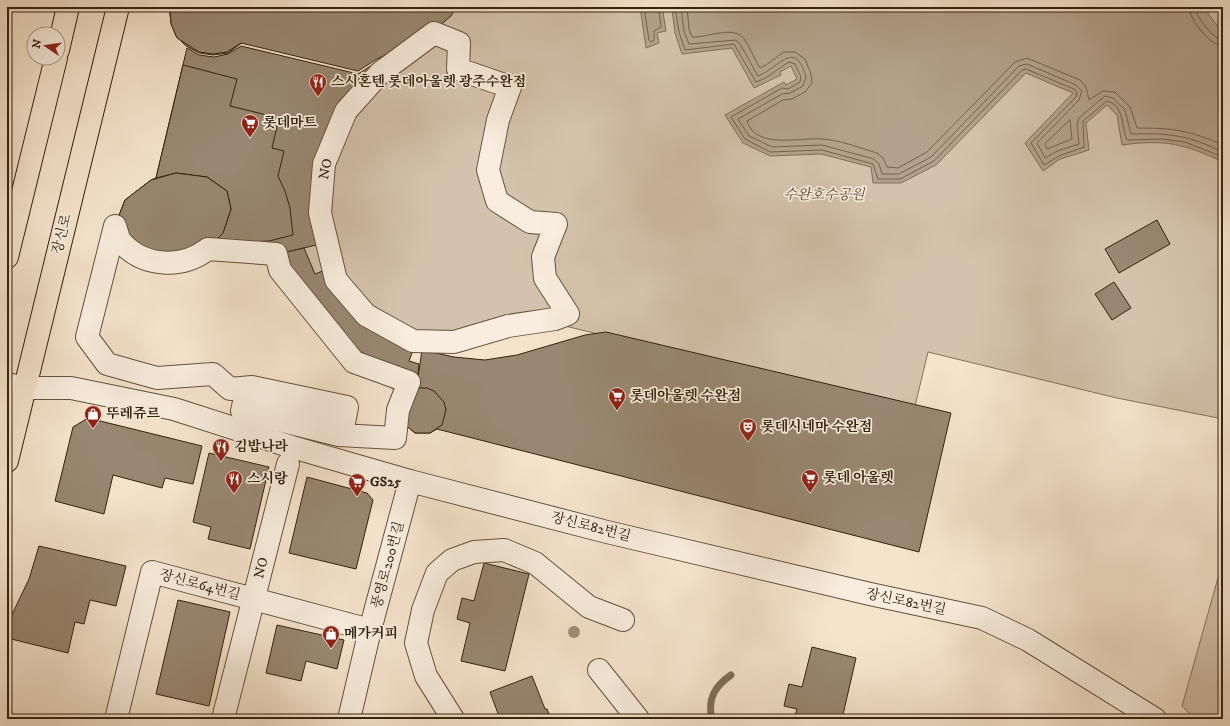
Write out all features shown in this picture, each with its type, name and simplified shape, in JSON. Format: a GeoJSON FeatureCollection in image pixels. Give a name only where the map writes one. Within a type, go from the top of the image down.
{"type":"FeatureCollection","features":[{"type":"Feature","properties":{"kind":"main road"},"geometry":{"type":"LineString","coordinates":[[64,26],[68,7]]}},
{"type":"Feature","properties":{"kind":"main road","name":"장신로"},"geometry":{"type":"LineString","coordinates":[[7,461],[16,386],[118,7]]}},
{"type":"Feature","properties":{"kind":"main road"},"geometry":{"type":"LineString","coordinates":[[7,257],[54,66]]}},
{"type":"Feature","properties":{"kind":"street","name":"NO"},"geometry":{"type":"LineString","coordinates":[[434,33],[460,43],[458,69],[510,87],[498,120],[488,170],[497,201],[530,222],[556,224],[543,257],[545,278],[568,314],[555,319],[508,326],[454,342],[413,341],[366,315],[336,280],[320,213],[324,164],[346,111],[380,73],[434,33]]}},
{"type":"Feature","properties":{"kind":"street"},"geometry":{"type":"LineString","coordinates":[[115,226],[121,242],[141,258],[160,262],[175,263],[200,256],[208,249],[276,254],[280,270],[354,362],[409,382],[398,410],[395,438],[339,435],[242,411],[244,402],[251,400],[344,423],[347,407],[252,387],[230,389],[212,374],[157,378],[107,364],[87,337],[115,226]]}},
{"type":"Feature","properties":{"kind":"street","name":"장신로82번길"},"geometry":{"type":"LineString","coordinates":[[16,386],[70,388],[174,410],[292,447],[410,481],[607,532],[870,594],[982,618],[1028,640],[1155,719]]}},
{"type":"Feature","properties":{"kind":"street","name":"NO"},"geometry":{"type":"LineString","coordinates":[[224,719],[288,464]]}},
{"type":"Feature","properties":{"kind":"street","name":"풍영로200번길"},"geometry":{"type":"LineString","coordinates":[[349,719],[370,630],[410,481]]}},
{"type":"Feature","properties":{"kind":"street"},"geometry":{"type":"LineString","coordinates":[[453,719],[426,676],[416,643],[423,610],[436,573],[452,560],[474,552],[504,550],[535,563],[589,607],[623,620]]}},
{"type":"Feature","properties":{"kind":"street","name":"장신로64번길"},"geometry":{"type":"LineString","coordinates":[[116,719],[152,572],[370,630]]}},
{"type":"Feature","properties":{"kind":"street"},"geometry":{"type":"LineString","coordinates":[[599,670],[638,719]]}},
{"type":"Feature","properties":{"kind":"green space","name":"수완호수공원"},"geometry":{"type":"Polygon","coordinates":[[[435,7],[1223,7],[1223,419],[1117,398],[928,352],[914,410],[540,320],[412,352],[275,251],[296,210],[385,60],[435,7]]]}},
{"type":"Feature","properties":{"kind":"green space"},"geometry":{"type":"Polygon","coordinates":[[[1223,560],[1223,719],[1195,719],[1182,706],[1223,560]]]}},
{"type":"Feature","properties":{"kind":"water","name":"수완호수공원"},"geometry":{"type":"Polygon","coordinates":[[[640,7],[1203,7],[1223,33],[1223,162],[1197,151],[1174,144],[1137,143],[1122,145],[1117,115],[1107,105],[1086,123],[1089,150],[1060,159],[1043,171],[1025,143],[1073,93],[1026,73],[936,165],[901,183],[873,183],[871,167],[821,154],[770,156],[743,143],[725,115],[784,82],[786,85],[797,79],[791,66],[780,72],[781,75],[754,88],[732,48],[682,54],[675,33],[672,9],[663,12],[666,31],[657,33],[659,43],[646,48],[640,7]]]}},
{"type":"Feature","properties":{"kind":"building"},"geometry":{"type":"Polygon","coordinates":[[[169,7],[256,7],[256,23],[250,37],[228,53],[213,55],[199,53],[186,46],[176,36],[171,23],[169,7]]]}},
{"type":"Feature","properties":{"kind":"building"},"geometry":{"type":"Polygon","coordinates":[[[170,7],[456,7],[451,16],[433,31],[377,59],[358,71],[241,43],[227,52],[213,54],[199,52],[177,38],[171,24],[170,7]]]}},
{"type":"Feature","properties":{"kind":"building","name":"롯데마트"},"geometry":{"type":"Polygon","coordinates":[[[241,46],[358,74],[377,62],[321,189],[325,243],[282,253],[141,257],[116,223],[125,200],[151,180],[156,178],[187,48],[199,55],[214,57],[228,54],[241,46]]]}},
{"type":"Feature","properties":{"kind":"building"},"geometry":{"type":"Polygon","coordinates":[[[183,65],[237,79],[230,106],[279,118],[272,148],[284,151],[278,176],[285,191],[290,208],[293,235],[269,241],[248,242],[217,239],[223,233],[231,209],[227,191],[207,177],[176,173],[156,178],[183,65]]]}},
{"type":"Feature","properties":{"kind":"building"},"geometry":{"type":"Polygon","coordinates":[[[176,173],[207,177],[227,191],[231,209],[223,233],[217,239],[173,262],[121,241],[116,223],[125,200],[151,180],[176,173]]]}},
{"type":"Feature","properties":{"kind":"building"},"geometry":{"type":"Polygon","coordinates":[[[1157,220],[1170,244],[1119,273],[1105,249],[1157,220]]]}},
{"type":"Feature","properties":{"kind":"building"},"geometry":{"type":"Polygon","coordinates":[[[304,248],[315,274],[328,269],[415,345],[409,361],[419,364],[417,384],[402,395],[337,351],[282,253],[304,248]]]}},
{"type":"Feature","properties":{"kind":"building"},"geometry":{"type":"Polygon","coordinates":[[[1114,282],[1131,308],[1112,320],[1095,294],[1114,282]]]}},
{"type":"Feature","properties":{"kind":"building","name":"롯데 아울렛"},"geometry":{"type":"Polygon","coordinates":[[[606,332],[951,413],[919,552],[437,429],[430,433],[415,433],[404,424],[417,384],[422,350],[454,357],[485,360],[517,355],[585,335],[606,332]]]}},
{"type":"Feature","properties":{"kind":"building"},"geometry":{"type":"Polygon","coordinates":[[[419,388],[427,388],[434,391],[444,402],[446,410],[442,425],[430,433],[415,433],[404,424],[412,391],[419,388]]]}},
{"type":"Feature","properties":{"kind":"building"},"geometry":{"type":"Polygon","coordinates":[[[88,418],[202,446],[193,484],[165,478],[162,488],[113,475],[104,514],[55,501],[73,427],[88,418]]]}},
{"type":"Feature","properties":{"kind":"building"},"geometry":{"type":"Polygon","coordinates":[[[209,453],[269,467],[250,549],[208,539],[211,527],[193,522],[209,453]]]}},
{"type":"Feature","properties":{"kind":"building"},"geometry":{"type":"Polygon","coordinates":[[[307,477],[367,493],[373,500],[356,569],[289,553],[307,477]]]}},
{"type":"Feature","properties":{"kind":"building"},"geometry":{"type":"Polygon","coordinates":[[[39,546],[126,566],[116,606],[90,600],[84,624],[75,622],[68,653],[7,638],[7,625],[29,579],[39,546]]]}},
{"type":"Feature","properties":{"kind":"building"},"geometry":{"type":"Polygon","coordinates":[[[484,563],[529,574],[505,671],[461,661],[470,623],[457,619],[462,598],[474,601],[484,563]]]}},
{"type":"Feature","properties":{"kind":"building"},"geometry":{"type":"Polygon","coordinates":[[[178,600],[230,612],[209,706],[156,694],[178,600]]]}},
{"type":"Feature","properties":{"kind":"building"},"geometry":{"type":"Polygon","coordinates":[[[277,625],[344,640],[337,669],[306,661],[301,681],[266,673],[277,625]]]}},
{"type":"Feature","properties":{"kind":"building"},"geometry":{"type":"Polygon","coordinates":[[[812,647],[856,658],[842,719],[794,719],[797,709],[784,706],[789,684],[802,687],[812,647]]]}},
{"type":"Feature","properties":{"kind":"building"},"geometry":{"type":"Polygon","coordinates":[[[532,676],[545,709],[547,709],[551,719],[500,719],[490,692],[532,676]]]}},
{"type":"Feature","properties":{"kind":"waterway"},"geometry":{"type":"LineString","coordinates":[[712,719],[711,705],[714,694],[725,679],[731,675]]}},
{"type":"Feature","properties":{"kind":"place","name":"스시혼텐 롯데아울렛 광주수완점"},"geometry":{"type":"Point","coordinates":[318,97]}},
{"type":"Feature","properties":{"kind":"place","name":"롯데마트"},"geometry":{"type":"Point","coordinates":[250,138]}},
{"type":"Feature","properties":{"kind":"place","name":"롯데아울렛 수완점"},"geometry":{"type":"Point","coordinates":[617,411]}},
{"type":"Feature","properties":{"kind":"place","name":"뚜레쥬르"},"geometry":{"type":"Point","coordinates":[93,429]}},
{"type":"Feature","properties":{"kind":"place","name":"롯데시네마 수완점"},"geometry":{"type":"Point","coordinates":[748,442]}},
{"type":"Feature","properties":{"kind":"place","name":"김밥나라"},"geometry":{"type":"Point","coordinates":[221,462]}},
{"type":"Feature","properties":{"kind":"place","name":"롯데 아울렛"},"geometry":{"type":"Point","coordinates":[810,493]}},
{"type":"Feature","properties":{"kind":"place","name":"스시랑"},"geometry":{"type":"Point","coordinates":[234,494]}},
{"type":"Feature","properties":{"kind":"place","name":"GS25"},"geometry":{"type":"Point","coordinates":[357,497]}},
{"type":"Feature","properties":{"kind":"place","name":"메가커피"},"geometry":{"type":"Point","coordinates":[331,649]}}]}
